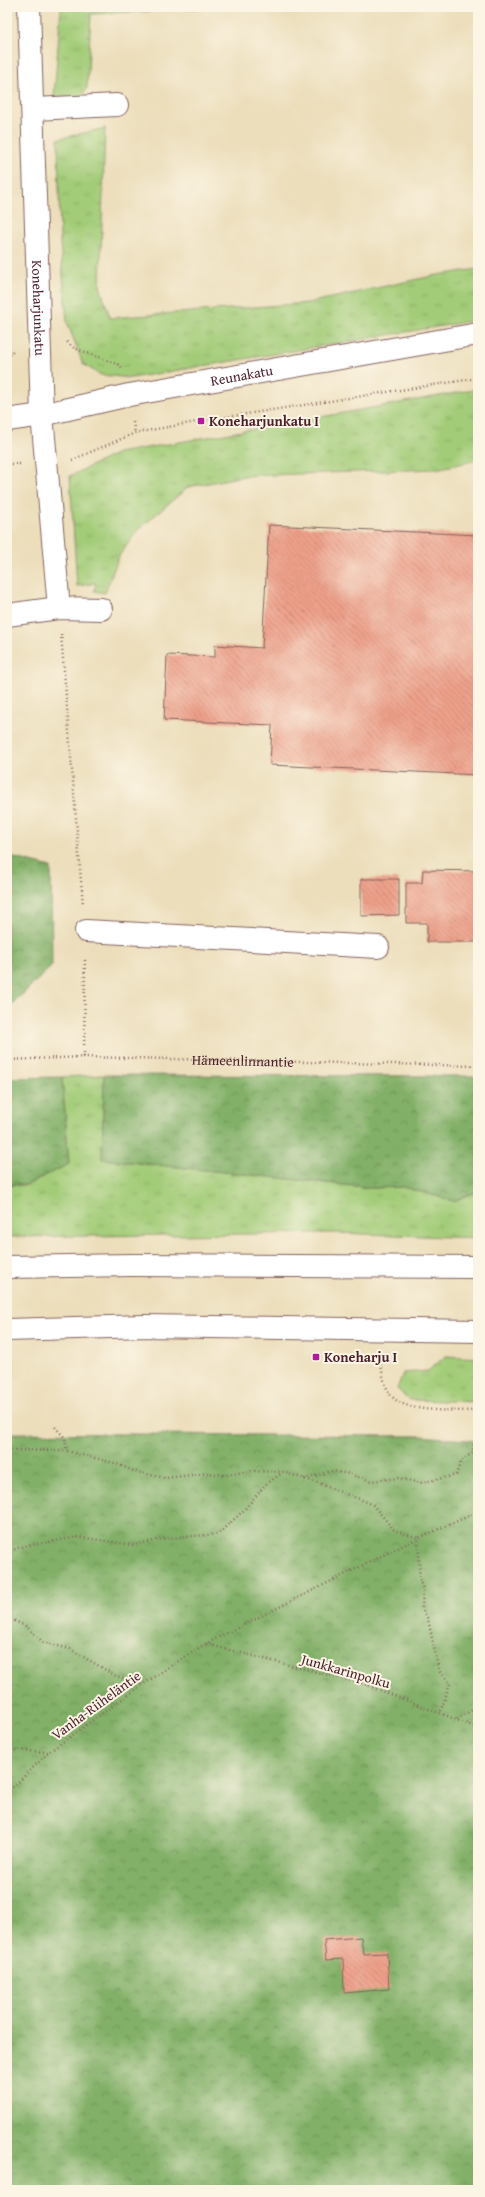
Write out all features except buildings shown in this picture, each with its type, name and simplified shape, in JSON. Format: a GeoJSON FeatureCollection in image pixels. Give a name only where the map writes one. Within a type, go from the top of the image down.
{"type":"FeatureCollection","features":[{"type":"Feature","properties":{"kind":"street","name":"Koneharjunkatu"},"geometry":{"type":"LineString","coordinates":[[29,7],[34,109],[42,415],[59,608]]}},
{"type":"Feature","properties":{"kind":"street"},"geometry":{"type":"LineString","coordinates":[[34,109],[117,105]]}},
{"type":"Feature","properties":{"kind":"street","name":"Reunakatu"},"geometry":{"type":"LineString","coordinates":[[7,420],[42,415],[128,395],[478,334]]}},
{"type":"Feature","properties":{"kind":"street"},"geometry":{"type":"LineString","coordinates":[[7,615],[59,608],[101,609]]}},
{"type":"Feature","properties":{"kind":"street"},"geometry":{"type":"LineString","coordinates":[[86,931],[378,947]]}},
{"type":"Feature","properties":{"kind":"street"},"geometry":{"type":"LineString","coordinates":[[7,1268],[133,1264],[478,1267]]}},
{"type":"Feature","properties":{"kind":"street"},"geometry":{"type":"LineString","coordinates":[[7,1330],[144,1326],[478,1331]]}},
{"type":"Feature","properties":{"kind":"path"},"geometry":{"type":"LineString","coordinates":[[7,358],[13,351],[25,353],[41,351],[57,348],[67,342],[74,348],[120,364],[124,371],[135,433]]}},
{"type":"Feature","properties":{"kind":"path"},"geometry":{"type":"LineString","coordinates":[[46,464],[69,461],[135,433],[201,421],[478,378]]}},
{"type":"Feature","properties":{"kind":"path"},"geometry":{"type":"LineString","coordinates":[[59,608],[86,931],[84,1057]]}},
{"type":"Feature","properties":{"kind":"path","name":"Hämeenlinnantie"},"geometry":{"type":"LineString","coordinates":[[7,1060],[84,1057],[478,1066]]}},
{"type":"Feature","properties":{"kind":"path"},"geometry":{"type":"LineString","coordinates":[[373,1358],[380,1358],[384,1382],[395,1400],[412,1407],[478,1411]]}},
{"type":"Feature","properties":{"kind":"path"},"geometry":{"type":"LineString","coordinates":[[56,1427],[65,1438],[67,1451]]}},
{"type":"Feature","properties":{"kind":"path"},"geometry":{"type":"LineString","coordinates":[[304,1479],[332,1471],[371,1481],[399,1478],[420,1484],[456,1475],[461,1462],[472,1453],[474,1445],[478,1444]]}},
{"type":"Feature","properties":{"kind":"path"},"geometry":{"type":"LineString","coordinates":[[7,1450],[67,1451],[114,1463],[137,1472],[166,1478],[208,1473],[224,1475],[253,1471],[283,1472],[372,1504],[394,1530],[418,1538],[420,1582],[423,1589],[422,1609],[428,1619],[439,1671],[450,1683],[440,1713]]}},
{"type":"Feature","properties":{"kind":"path"},"geometry":{"type":"LineString","coordinates":[[7,1553],[20,1547],[78,1537],[133,1545],[168,1538],[218,1534],[244,1510],[265,1485],[283,1472]]}},
{"type":"Feature","properties":{"kind":"path","name":"Vanha-Riiheläntie"},"geometry":{"type":"LineString","coordinates":[[7,1793],[49,1752],[143,1684],[205,1644],[418,1538],[478,1512]]}},
{"type":"Feature","properties":{"kind":"path"},"geometry":{"type":"LineString","coordinates":[[7,1617],[27,1627],[43,1642],[70,1649],[116,1676],[143,1684]]}},
{"type":"Feature","properties":{"kind":"path","name":"Junkkarinpolku"},"geometry":{"type":"LineString","coordinates":[[205,1644],[364,1684],[478,1728]]}},
{"type":"Feature","properties":{"kind":"path"},"geometry":{"type":"LineString","coordinates":[[456,1719],[472,1710],[478,1710]]}},
{"type":"Feature","properties":{"kind":"path"},"geometry":{"type":"LineString","coordinates":[[7,1750],[49,1752]]}},
{"type":"Feature","properties":{"kind":"green space"},"geometry":{"type":"Polygon","coordinates":[[[61,7],[226,7],[91,14],[87,88],[80,99],[54,98],[61,7]]]}},
{"type":"Feature","properties":{"kind":"green space"},"geometry":{"type":"Polygon","coordinates":[[[105,128],[100,286],[110,318],[308,303],[437,275],[478,269],[478,320],[131,378],[101,375],[83,364],[67,322],[60,242],[58,139],[105,128]]]}},
{"type":"Feature","properties":{"kind":"green space"},"geometry":{"type":"Polygon","coordinates":[[[478,389],[478,460],[436,469],[244,476],[188,487],[138,530],[119,556],[105,593],[94,591],[96,583],[77,586],[70,476],[118,453],[478,389]]]}},
{"type":"Feature","properties":{"kind":"green space"},"geometry":{"type":"Polygon","coordinates":[[[7,856],[51,867],[52,966],[7,1009],[7,856]]]}},
{"type":"Feature","properties":{"kind":"green space"},"geometry":{"type":"Polygon","coordinates":[[[104,1075],[102,1159],[373,1188],[403,1187],[454,1201],[478,1191],[478,1238],[334,1233],[7,1237],[7,1185],[26,1185],[69,1164],[62,1077],[104,1075]]]}},
{"type":"Feature","properties":{"kind":"green space"},"geometry":{"type":"Polygon","coordinates":[[[104,1075],[473,1076],[478,1079],[478,1191],[454,1201],[403,1187],[373,1188],[102,1159],[104,1075]]]}},
{"type":"Feature","properties":{"kind":"green space"},"geometry":{"type":"Polygon","coordinates":[[[62,1077],[69,1164],[26,1185],[7,1185],[7,1078],[62,1077]]]}},
{"type":"Feature","properties":{"kind":"green space"},"geometry":{"type":"Polygon","coordinates":[[[446,1356],[478,1358],[478,1402],[410,1400],[397,1389],[403,1373],[428,1371],[446,1356]]]}},
{"type":"Feature","properties":{"kind":"green space"},"geometry":{"type":"Polygon","coordinates":[[[7,1433],[421,1436],[478,1441],[478,2190],[7,2190],[7,1433]]]}},
{"type":"Feature","properties":{"kind":"place","name":"Koneharjunkatu I"},"geometry":{"type":"Point","coordinates":[201,421]}},
{"type":"Feature","properties":{"kind":"place","name":"Koneharju I"},"geometry":{"type":"Point","coordinates":[316,1357]}}]}
